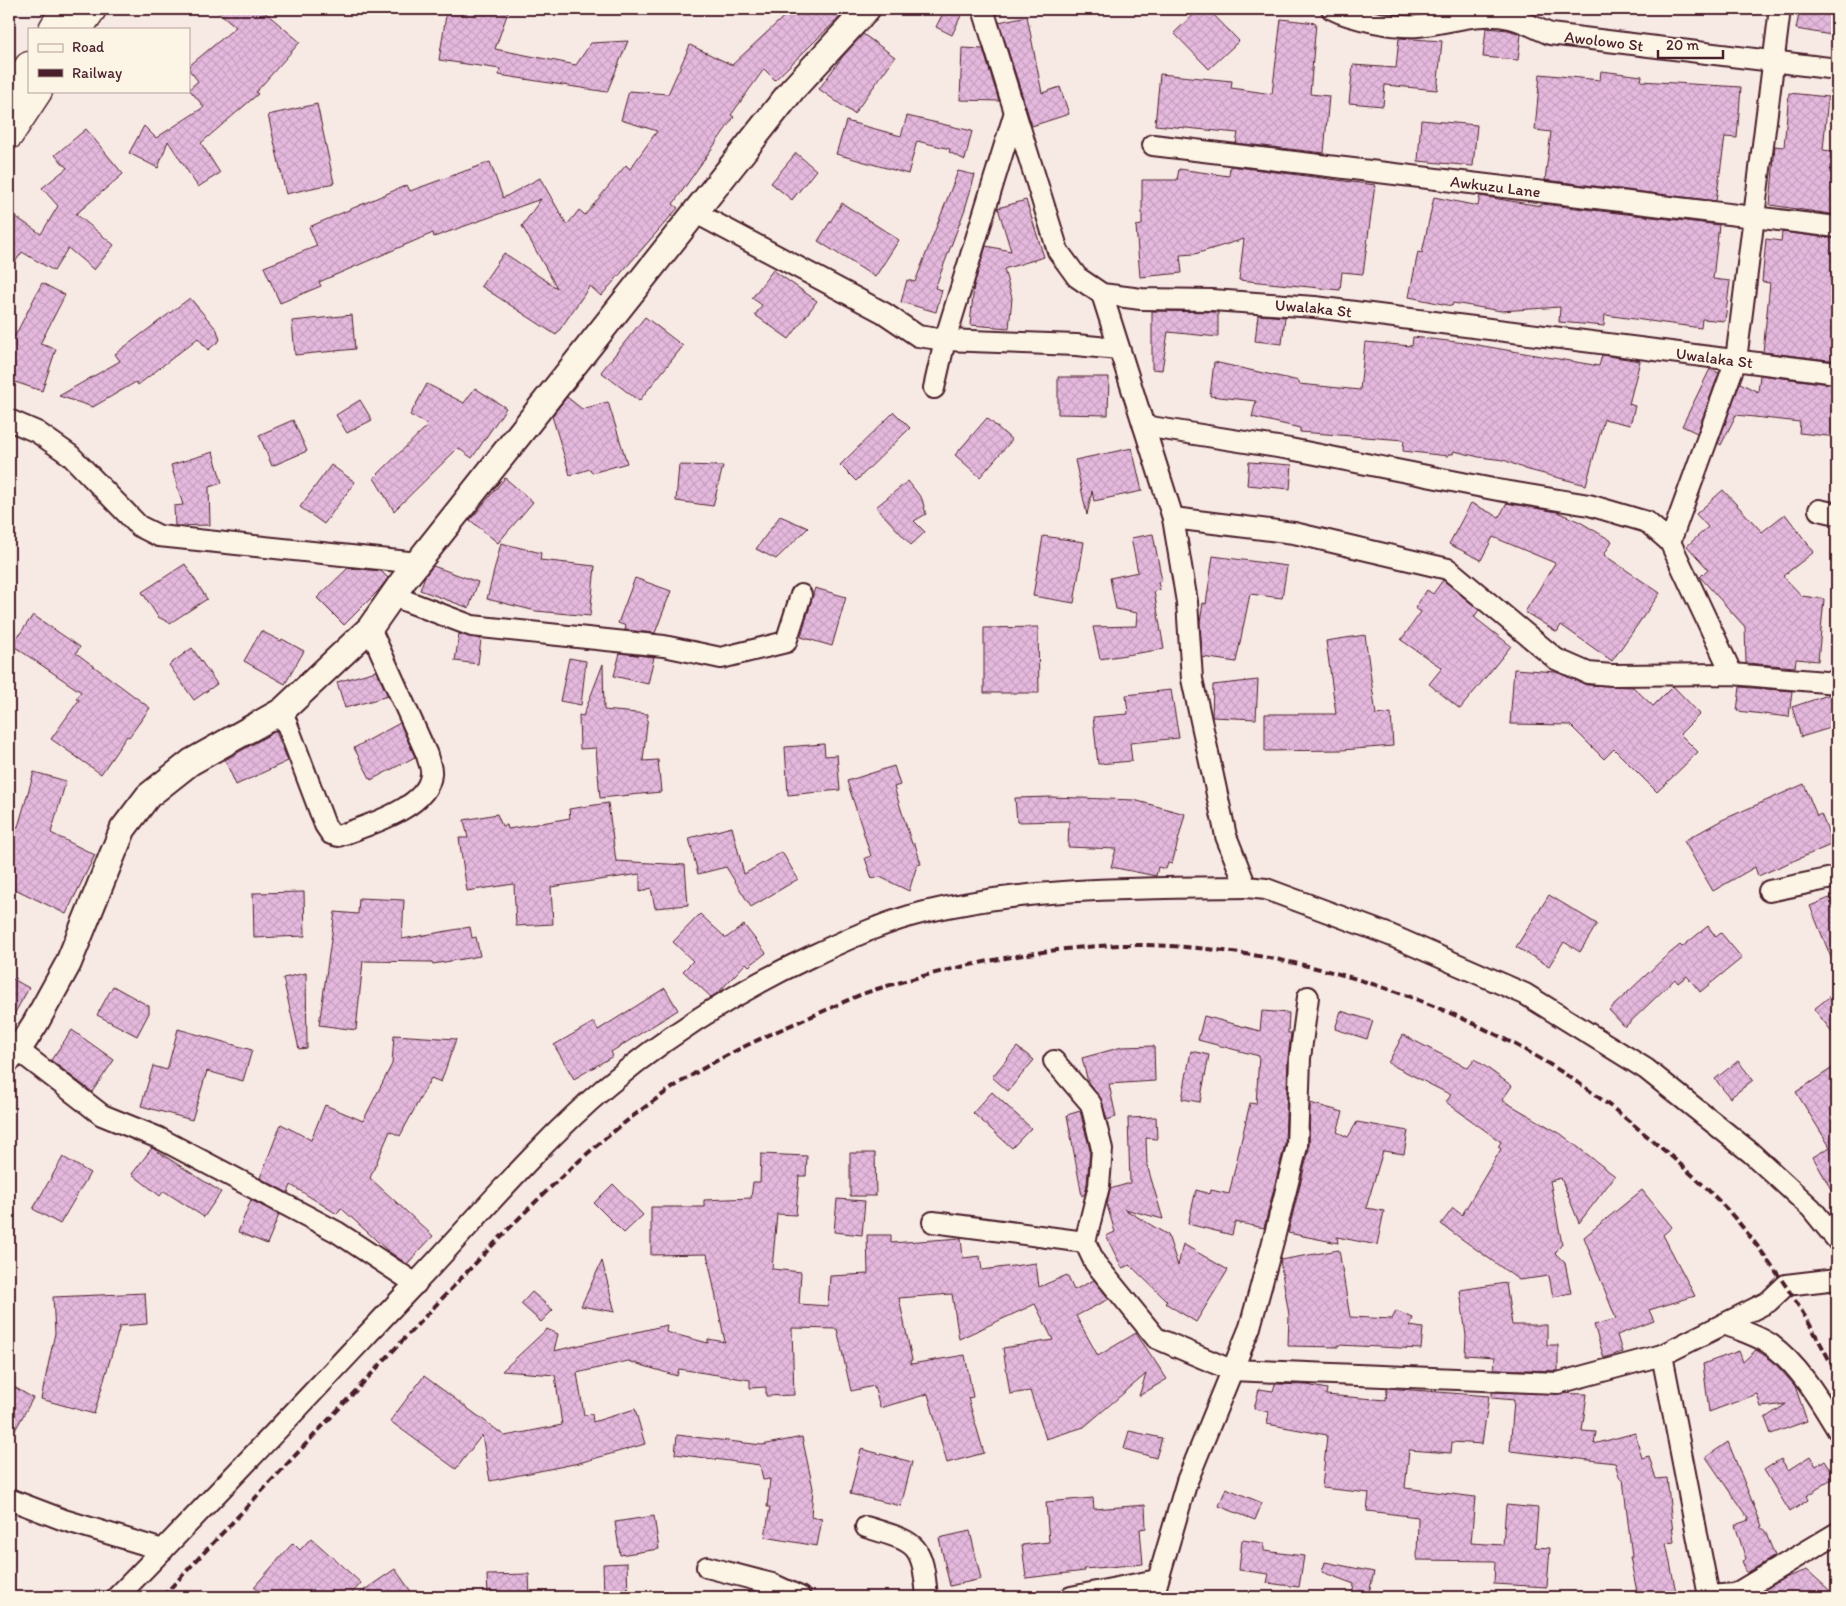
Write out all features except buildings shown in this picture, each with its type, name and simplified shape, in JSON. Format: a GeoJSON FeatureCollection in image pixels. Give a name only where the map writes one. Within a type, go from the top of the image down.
{"type":"FeatureCollection","features":[{"type":"Feature","properties":{"kind":"main road"},"geometry":{"type":"LineString","coordinates":[[53,28],[65,9]]}},
{"type":"Feature","properties":{"kind":"main road"},"geometry":{"type":"LineString","coordinates":[[79,28],[92,9]]}},
{"type":"Feature","properties":{"kind":"main road"},"geometry":{"type":"LineString","coordinates":[[9,98],[28,68]]}},
{"type":"Feature","properties":{"kind":"main road"},"geometry":{"type":"LineString","coordinates":[[9,135],[37,92]]}},
{"type":"Feature","properties":{"kind":"street"},"geometry":{"type":"LineString","coordinates":[[416,1284],[337,1232],[159,1138],[102,1114],[13,1054],[35,1024],[68,964],[123,830],[148,796],[191,762],[282,711],[370,628],[418,563],[792,90],[867,9]]}},
{"type":"Feature","properties":{"kind":"street","name":"Uwalaka St"},"geometry":{"type":"LineString","coordinates":[[983,9],[1058,251],[1077,277],[1102,294],[1141,299],[1212,300],[1315,307],[1837,372]]}},
{"type":"Feature","properties":{"kind":"street","name":"Awolowo St"},"geometry":{"type":"LineString","coordinates":[[1332,9],[1340,14],[1368,21],[1416,26],[1474,16],[1510,18],[1550,34],[1837,69]]}},
{"type":"Feature","properties":{"kind":"street"},"geometry":{"type":"LineString","coordinates":[[1670,542],[1736,360],[1780,9]]}},
{"type":"Feature","properties":{"kind":"street"},"geometry":{"type":"LineString","coordinates":[[934,388],[945,340],[1015,112]]}},
{"type":"Feature","properties":{"kind":"street","name":"Awkuzu Lane"},"geometry":{"type":"LineString","coordinates":[[1153,145],[1837,227]]}},
{"type":"Feature","properties":{"kind":"street"},"geometry":{"type":"LineString","coordinates":[[696,213],[884,312],[918,336],[945,340],[1076,345],[1119,349]]}},
{"type":"Feature","properties":{"kind":"street"},"geometry":{"type":"LineString","coordinates":[[1102,294],[1173,518],[1187,602],[1195,696],[1226,836],[1246,887]]}},
{"type":"Feature","properties":{"kind":"street"},"geometry":{"type":"LineString","coordinates":[[9,420],[37,432],[70,455],[139,526],[159,536],[418,563]]}},
{"type":"Feature","properties":{"kind":"street"},"geometry":{"type":"LineString","coordinates":[[1144,426],[1290,449],[1498,490],[1589,505],[1647,522],[1670,542],[1732,674]]}},
{"type":"Feature","properties":{"kind":"street"},"geometry":{"type":"LineString","coordinates":[[1173,518],[1294,533],[1448,569],[1556,659],[1588,672],[1612,675],[1732,674],[1837,683]]}},
{"type":"Feature","properties":{"kind":"street"},"geometry":{"type":"LineString","coordinates":[[393,596],[472,626],[664,646],[721,658],[786,642],[801,596]]}},
{"type":"Feature","properties":{"kind":"street"},"geometry":{"type":"LineString","coordinates":[[282,711],[325,825],[331,834],[338,836],[388,818],[424,794],[432,773],[427,756],[370,628]]}},
{"type":"Feature","properties":{"kind":"street"},"geometry":{"type":"LineString","coordinates":[[1769,891],[1837,877]]}},
{"type":"Feature","properties":{"kind":"street"},"geometry":{"type":"LineString","coordinates":[[117,1597],[416,1284],[554,1135],[608,1085],[669,1038],[775,973],[859,934],[924,912],[1005,898],[1123,888],[1246,887],[1266,889],[1381,931],[1525,994],[1654,1075],[1750,1152],[1811,1208],[1837,1240]]}},
{"type":"Feature","properties":{"kind":"street"},"geometry":{"type":"LineString","coordinates":[[1071,1597],[1155,1589],[1187,1481],[1250,1327],[1297,1146],[1300,1058],[1308,997]]}},
{"type":"Feature","properties":{"kind":"street"},"geometry":{"type":"LineString","coordinates":[[1054,1061],[1092,1104],[1102,1149],[1099,1186],[1085,1242],[1095,1263],[1156,1338],[1231,1370],[1558,1383],[1662,1355],[1768,1302],[1786,1284],[1837,1279]]}},
{"type":"Feature","properties":{"kind":"street"},"geometry":{"type":"LineString","coordinates":[[933,1222],[1085,1242]]}},
{"type":"Feature","properties":{"kind":"street"},"geometry":{"type":"LineString","coordinates":[[1724,1324],[1769,1343],[1786,1357],[1814,1392],[1837,1429]]}},
{"type":"Feature","properties":{"kind":"street"},"geometry":{"type":"LineString","coordinates":[[1662,1355],[1709,1596],[1735,1594],[1837,1533]]}},
{"type":"Feature","properties":{"kind":"street"},"geometry":{"type":"LineString","coordinates":[[9,1499],[64,1520],[163,1550]]}},
{"type":"Feature","properties":{"kind":"street"},"geometry":{"type":"LineString","coordinates":[[866,1527],[900,1538],[915,1546],[924,1562],[927,1597]]}},
{"type":"Feature","properties":{"kind":"street"},"geometry":{"type":"LineString","coordinates":[[707,1567],[772,1584],[800,1597]]}},
{"type":"Feature","properties":{"kind":"railway"},"geometry":{"type":"LineString","coordinates":[[162,1597],[516,1221],[584,1156],[658,1098],[710,1064],[781,1029],[868,992],[975,964],[1044,952],[1112,945],[1144,945],[1201,948],[1257,956],[1314,968],[1370,983],[1425,1003],[1478,1026],[1529,1052],[1577,1082],[1639,1129],[1717,1199],[1748,1234],[1785,1285],[1807,1320],[1837,1375]]}}]}
